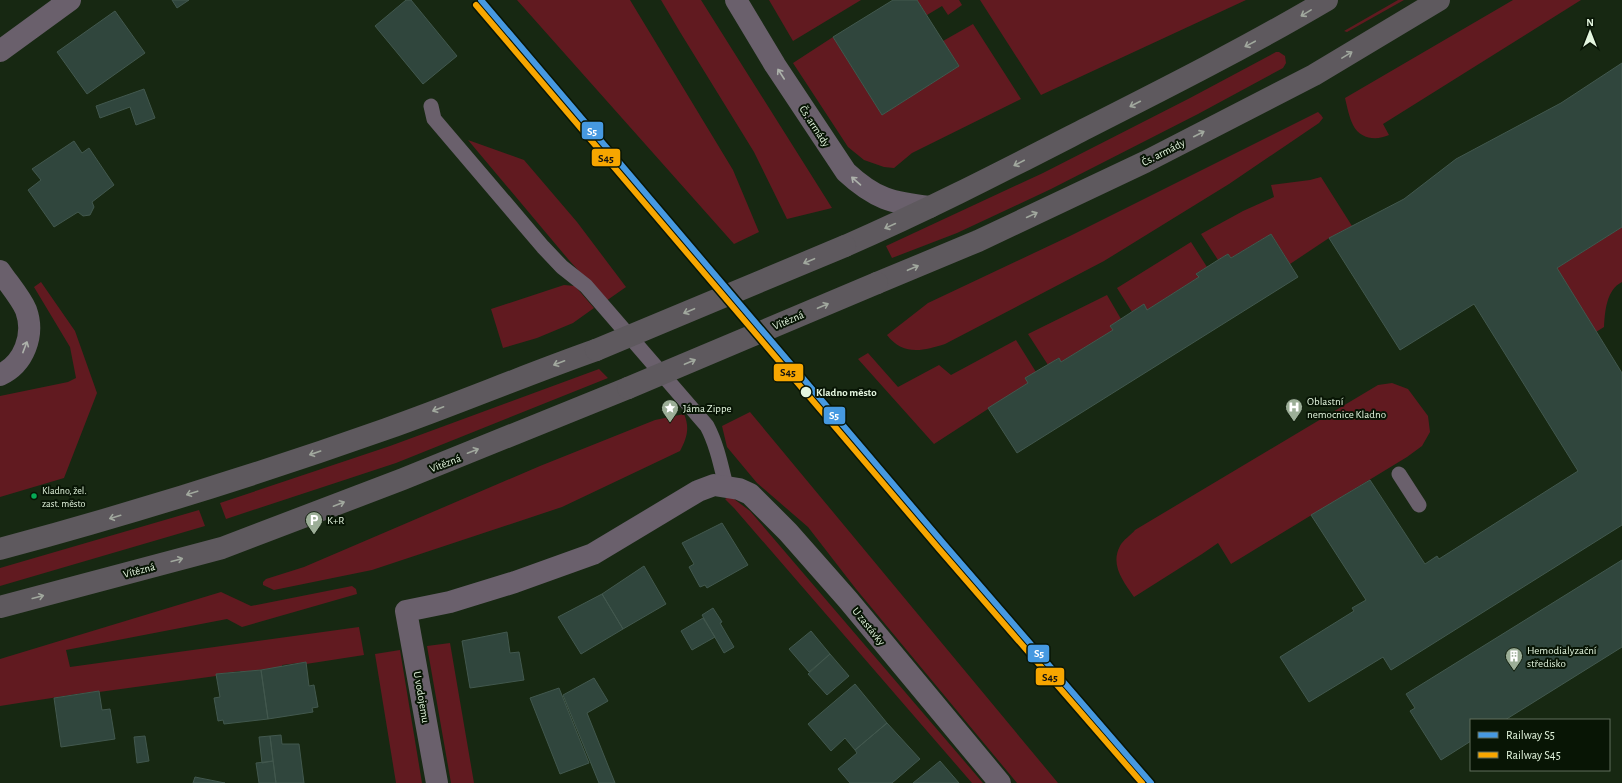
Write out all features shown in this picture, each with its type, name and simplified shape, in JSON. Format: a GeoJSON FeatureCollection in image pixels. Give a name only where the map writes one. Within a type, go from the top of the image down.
{"type":"FeatureCollection","features":[{"type":"Feature","properties":{"kind":"main road"},"geometry":{"type":"LineString","coordinates":[[0,549],[90,525],[277,467],[388,429],[596,350],[845,246],[930,207],[1164,89],[1284,25],[1327,0]]}},
{"type":"Feature","properties":{"kind":"main road","name":"Čs. armády"},"geometry":{"type":"LineString","coordinates":[[877,283],[978,241],[1145,162],[1314,75],[1439,0]]}},
{"type":"Feature","properties":{"kind":"main road","name":"Vítězná"},"geometry":{"type":"LineString","coordinates":[[0,607],[222,548],[447,462],[628,388],[877,283]]}},
{"type":"Feature","properties":{"kind":"street"},"geometry":{"type":"LineString","coordinates":[[0,51],[70,0]]}},
{"type":"Feature","properties":{"kind":"street","name":"Čs. armády"},"geometry":{"type":"LineString","coordinates":[[736,0],[775,65],[846,172],[859,184],[885,200],[902,204],[930,207]]}},
{"type":"Feature","properties":{"kind":"street"},"geometry":{"type":"LineString","coordinates":[[0,271],[25,309],[29,324],[29,338],[25,350],[18,362],[7,372],[0,375]]}},
{"type":"Feature","properties":{"kind":"street","name":"U vodojemu"},"geometry":{"type":"LineString","coordinates":[[437,783],[406,611],[457,600],[515,582],[593,554],[702,490],[714,485],[726,486]]}},
{"type":"Feature","properties":{"kind":"street","name":"U zastávky"},"geometry":{"type":"LineString","coordinates":[[726,486],[739,489],[750,494],[788,532],[848,600],[1000,783]]}},
{"type":"Feature","properties":{"kind":"lane"},"geometry":{"type":"LineString","coordinates":[[431,106],[434,118],[543,246],[562,267],[586,286],[707,426],[715,444],[726,486]]}},
{"type":"Feature","properties":{"kind":"lane"},"geometry":{"type":"LineString","coordinates":[[1399,474],[1419,505]]}},
{"type":"Feature","properties":{"kind":"shaded area"},"geometry":{"type":"Polygon","coordinates":[[[517,0],[630,0],[733,170],[759,232],[734,244],[517,0]]]}},
{"type":"Feature","properties":{"kind":"shaded area"},"geometry":{"type":"Polygon","coordinates":[[[661,0],[701,0],[832,208],[787,219],[754,152],[661,0]]]}},
{"type":"Feature","properties":{"kind":"shaded area"},"geometry":{"type":"Polygon","coordinates":[[[769,0],[861,0],[793,41],[769,0]]]}},
{"type":"Feature","properties":{"kind":"shaded area"},"geometry":{"type":"Polygon","coordinates":[[[917,0],[959,0],[962,5],[948,15],[942,6],[927,15],[917,0]]]}},
{"type":"Feature","properties":{"kind":"shaded area"},"geometry":{"type":"Polygon","coordinates":[[[980,0],[1246,0],[1041,95],[980,0]]]}},
{"type":"Feature","properties":{"kind":"shaded area"},"geometry":{"type":"Polygon","coordinates":[[[1398,0],[1404,0],[1347,32],[1344,31],[1398,0]]]}},
{"type":"Feature","properties":{"kind":"shaded area"},"geometry":{"type":"Polygon","coordinates":[[[1513,0],[1581,0],[1383,124],[1389,135],[1379,138],[1369,138],[1356,130],[1350,119],[1345,98],[1513,0]]]}},
{"type":"Feature","properties":{"kind":"shaded area"},"geometry":{"type":"Polygon","coordinates":[[[973,24],[1021,99],[912,153],[894,168],[884,167],[864,160],[848,147],[793,63],[833,37],[882,115],[959,66],[943,41],[973,24]]]}},
{"type":"Feature","properties":{"kind":"shaded area"},"geometry":{"type":"Polygon","coordinates":[[[1276,52],[1279,52],[1285,56],[1286,63],[1283,68],[1198,114],[1051,189],[957,233],[892,258],[886,246],[1043,173],[1276,52]]]}},
{"type":"Feature","properties":{"kind":"shaded area"},"geometry":{"type":"Polygon","coordinates":[[[1318,112],[1323,118],[1319,123],[1229,184],[1104,261],[945,344],[921,350],[907,349],[893,342],[887,335],[928,303],[1070,236],[1318,112]]]}},
{"type":"Feature","properties":{"kind":"shaded area"},"geometry":{"type":"Polygon","coordinates":[[[468,140],[524,160],[577,222],[626,287],[606,301],[568,259],[468,140]]]}},
{"type":"Feature","properties":{"kind":"shaded area"},"geometry":{"type":"Polygon","coordinates":[[[1321,177],[1352,226],[1329,238],[1290,264],[1271,234],[1231,258],[1228,254],[1218,260],[1201,234],[1243,211],[1274,197],[1271,185],[1310,180],[1321,177]]]}},
{"type":"Feature","properties":{"kind":"shaded area"},"geometry":{"type":"Polygon","coordinates":[[[1622,227],[1622,282],[1613,290],[1607,302],[1604,327],[1596,332],[1557,268],[1622,227]]]}},
{"type":"Feature","properties":{"kind":"shaded area"},"geometry":{"type":"Polygon","coordinates":[[[1191,242],[1207,267],[1197,273],[1199,277],[1147,310],[1132,312],[1117,288],[1191,242]]]}},
{"type":"Feature","properties":{"kind":"shaded area"},"geometry":{"type":"Polygon","coordinates":[[[41,282],[75,331],[97,393],[64,478],[0,497],[0,396],[68,382],[76,378],[70,347],[34,287],[41,282]]]}},
{"type":"Feature","properties":{"kind":"shaded area"},"geometry":{"type":"Polygon","coordinates":[[[564,285],[575,286],[594,308],[573,323],[537,338],[503,348],[491,309],[564,285]]]}},
{"type":"Feature","properties":{"kind":"shaded area"},"geometry":{"type":"Polygon","coordinates":[[[1107,295],[1121,319],[1110,326],[1113,330],[1061,362],[1058,358],[1048,365],[1028,334],[1107,295]]]}},
{"type":"Feature","properties":{"kind":"shaded area"},"geometry":{"type":"Polygon","coordinates":[[[1016,340],[1036,372],[1025,378],[1028,383],[934,444],[858,359],[868,353],[898,387],[939,365],[951,375],[1016,340]]]}},
{"type":"Feature","properties":{"kind":"shaded area"},"geometry":{"type":"Polygon","coordinates":[[[599,369],[608,378],[396,463],[226,519],[220,503],[390,446],[599,369]]]}},
{"type":"Feature","properties":{"kind":"shaded area"},"geometry":{"type":"Polygon","coordinates":[[[1392,383],[1408,389],[1428,416],[1430,432],[1422,446],[1407,457],[1231,564],[1218,543],[1134,597],[1119,573],[1116,560],[1121,544],[1135,530],[1378,385],[1392,383]]]}},
{"type":"Feature","properties":{"kind":"shaded area"},"geometry":{"type":"Polygon","coordinates":[[[750,412],[1058,783],[1017,783],[856,589],[808,527],[757,483],[727,447],[722,426],[750,412]]]}},
{"type":"Feature","properties":{"kind":"shaded area"},"geometry":{"type":"Polygon","coordinates":[[[684,414],[687,424],[687,433],[680,451],[562,507],[372,570],[274,590],[263,585],[263,582],[266,579],[304,567],[540,466],[655,420],[684,414]]]}},
{"type":"Feature","properties":{"kind":"shaded area"},"geometry":{"type":"Polygon","coordinates":[[[730,496],[750,511],[983,783],[972,783],[725,499],[730,496]]]}},
{"type":"Feature","properties":{"kind":"shaded area"},"geometry":{"type":"Polygon","coordinates":[[[199,510],[205,526],[0,586],[0,568],[199,510]]]}},
{"type":"Feature","properties":{"kind":"shaded area"},"geometry":{"type":"Polygon","coordinates":[[[352,586],[356,589],[357,594],[242,627],[227,619],[66,650],[70,667],[359,627],[364,655],[306,664],[306,662],[282,665],[282,667],[217,674],[216,676],[99,691],[0,706],[0,659],[221,592],[251,606],[352,586]]]}},
{"type":"Feature","properties":{"kind":"shaded area"},"geometry":{"type":"Polygon","coordinates":[[[450,643],[474,783],[451,783],[427,646],[450,643]]]}},
{"type":"Feature","properties":{"kind":"shaded area"},"geometry":{"type":"Polygon","coordinates":[[[400,650],[422,783],[396,783],[375,654],[400,650]]]}},
{"type":"Feature","properties":{"kind":"building"},"geometry":{"type":"Polygon","coordinates":[[[172,0],[189,0],[177,8],[172,0]]]}},
{"type":"Feature","properties":{"kind":"building"},"geometry":{"type":"Polygon","coordinates":[[[406,0],[411,0],[457,56],[423,84],[375,26],[406,0]]]}},
{"type":"Feature","properties":{"kind":"building"},"geometry":{"type":"Polygon","coordinates":[[[893,0],[917,0],[959,66],[882,115],[833,37],[893,0]]]}},
{"type":"Feature","properties":{"kind":"building"},"geometry":{"type":"Polygon","coordinates":[[[115,11],[145,53],[87,94],[57,52],[115,11]]]}},
{"type":"Feature","properties":{"kind":"building"},"geometry":{"type":"Polygon","coordinates":[[[1622,63],[1622,227],[1557,268],[1622,373],[1622,525],[1391,670],[1383,657],[1309,702],[1280,657],[1354,611],[1352,608],[1366,600],[1311,515],[1370,480],[1425,564],[1437,556],[1439,559],[1578,471],[1474,304],[1400,350],[1329,238],[1404,199],[1456,159],[1561,103],[1622,63]]]}},
{"type":"Feature","properties":{"kind":"building"},"geometry":{"type":"Polygon","coordinates":[[[144,89],[155,118],[136,125],[130,107],[100,118],[96,106],[144,89]]]}},
{"type":"Feature","properties":{"kind":"building"},"geometry":{"type":"Polygon","coordinates":[[[74,141],[82,153],[89,148],[114,185],[92,202],[94,207],[90,215],[83,216],[78,212],[54,227],[28,190],[41,180],[32,169],[74,141]]]}},
{"type":"Feature","properties":{"kind":"building"},"geometry":{"type":"Polygon","coordinates":[[[1271,234],[1298,277],[1017,453],[988,408],[1028,383],[1025,378],[1059,358],[1061,362],[1113,330],[1110,326],[1144,304],[1147,310],[1199,277],[1196,274],[1218,260],[1228,254],[1231,258],[1271,234]]]}},
{"type":"Feature","properties":{"kind":"building"},"geometry":{"type":"Polygon","coordinates":[[[722,523],[748,565],[707,588],[705,585],[700,587],[689,567],[694,564],[682,543],[722,523]]]}},
{"type":"Feature","properties":{"kind":"building","name":"Hemodialyzační středisko"},"geometry":{"type":"Polygon","coordinates":[[[1622,560],[1622,647],[1507,719],[1470,719],[1470,742],[1441,760],[1410,711],[1415,708],[1406,694],[1622,560]]]}},
{"type":"Feature","properties":{"kind":"building"},"geometry":{"type":"Polygon","coordinates":[[[644,566],[666,604],[623,629],[602,594],[644,566]]]}},
{"type":"Feature","properties":{"kind":"building"},"geometry":{"type":"Polygon","coordinates":[[[602,594],[623,629],[581,654],[558,617],[602,594]]]}},
{"type":"Feature","properties":{"kind":"building"},"geometry":{"type":"Polygon","coordinates":[[[713,608],[722,622],[720,623],[734,647],[724,653],[702,615],[713,608]]]}},
{"type":"Feature","properties":{"kind":"building"},"geometry":{"type":"Polygon","coordinates":[[[703,618],[715,637],[692,650],[681,631],[703,618]]]}},
{"type":"Feature","properties":{"kind":"building"},"geometry":{"type":"Polygon","coordinates":[[[811,631],[830,654],[809,672],[789,649],[811,631]]]}},
{"type":"Feature","properties":{"kind":"building"},"geometry":{"type":"Polygon","coordinates":[[[507,632],[510,653],[519,652],[524,680],[470,688],[462,641],[507,632]]]}},
{"type":"Feature","properties":{"kind":"building"},"geometry":{"type":"Polygon","coordinates":[[[830,654],[849,676],[827,695],[808,674],[830,654]]]}},
{"type":"Feature","properties":{"kind":"building"},"geometry":{"type":"Polygon","coordinates":[[[306,662],[309,686],[314,685],[318,707],[312,708],[313,712],[268,719],[261,670],[306,662]]]}},
{"type":"Feature","properties":{"kind":"building"},"geometry":{"type":"Polygon","coordinates":[[[261,670],[268,719],[224,724],[223,720],[218,721],[214,698],[220,697],[216,674],[261,670]]]}},
{"type":"Feature","properties":{"kind":"building"},"geometry":{"type":"Polygon","coordinates":[[[594,678],[608,701],[587,713],[615,783],[599,783],[563,695],[594,678]]]}},
{"type":"Feature","properties":{"kind":"building"},"geometry":{"type":"Polygon","coordinates":[[[855,684],[887,723],[855,750],[845,738],[831,751],[808,724],[855,684]]]}},
{"type":"Feature","properties":{"kind":"building"},"geometry":{"type":"Polygon","coordinates":[[[559,688],[589,763],[560,774],[530,698],[559,688]]]}},
{"type":"Feature","properties":{"kind":"building"},"geometry":{"type":"Polygon","coordinates":[[[99,691],[102,710],[110,709],[115,739],[61,747],[54,698],[99,691]]]}},
{"type":"Feature","properties":{"kind":"building"},"geometry":{"type":"Polygon","coordinates":[[[887,723],[920,759],[892,783],[850,783],[838,769],[857,753],[855,750],[887,723]]]}},
{"type":"Feature","properties":{"kind":"building"},"geometry":{"type":"Polygon","coordinates":[[[281,735],[282,744],[299,744],[304,783],[276,783],[270,736],[281,735]]]}},
{"type":"Feature","properties":{"kind":"building"},"geometry":{"type":"Polygon","coordinates":[[[145,736],[149,761],[137,763],[134,737],[145,736]]]}},
{"type":"Feature","properties":{"kind":"building"},"geometry":{"type":"Polygon","coordinates":[[[270,736],[273,761],[262,763],[259,737],[270,736]]]}},
{"type":"Feature","properties":{"kind":"building"},"geometry":{"type":"Polygon","coordinates":[[[273,761],[276,783],[259,783],[256,763],[273,761]]]}},
{"type":"Feature","properties":{"kind":"building"},"geometry":{"type":"Polygon","coordinates":[[[940,761],[959,783],[913,783],[940,761]]]}},
{"type":"Feature","properties":{"kind":"building"},"geometry":{"type":"Polygon","coordinates":[[[195,777],[225,783],[193,783],[195,777]]]}},
{"type":"Feature","properties":{"kind":"rail line","name":"S5"},"geometry":{"type":"LineString","coordinates":[[481,0],[944,544],[1151,783]]}},
{"type":"Feature","properties":{"kind":"rail line","name":"S45"},"geometry":{"type":"LineString","coordinates":[[476,5],[939,549],[1142,783]]}},
{"type":"Feature","properties":{"kind":"place","name":"Kladno město"},"geometry":{"type":"Point","coordinates":[806,392]}},
{"type":"Feature","properties":{"kind":"place","name":"Oblastní nemocnice Kladno"},"geometry":{"type":"Point","coordinates":[1294,422]}},
{"type":"Feature","properties":{"kind":"place","name":"Jáma Zippe"},"geometry":{"type":"Point","coordinates":[670,423]}},
{"type":"Feature","properties":{"kind":"place","name":"Kladno, žel. zast. město"},"geometry":{"type":"Point","coordinates":[34,496]}},
{"type":"Feature","properties":{"kind":"place","name":"K+R"},"geometry":{"type":"Point","coordinates":[314,535]}},
{"type":"Feature","properties":{"kind":"place","name":"Hemodialyzační středisko"},"geometry":{"type":"Point","coordinates":[1514,671]}}]}
